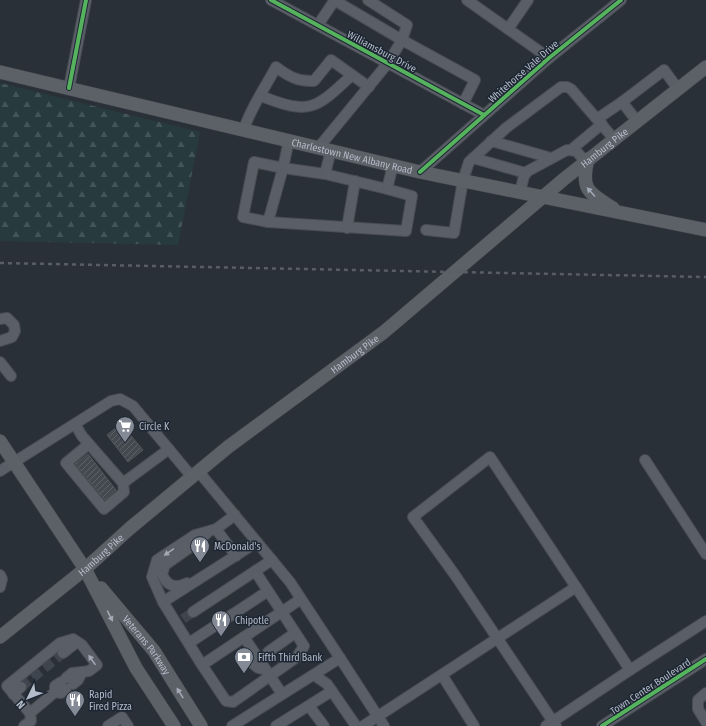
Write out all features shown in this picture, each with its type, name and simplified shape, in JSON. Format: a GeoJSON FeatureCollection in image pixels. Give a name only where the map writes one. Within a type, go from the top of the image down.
{"type":"FeatureCollection","features":[{"type":"Feature","properties":{"kind":"main road","name":"Hamburg Pike"},"geometry":{"type":"LineString","coordinates":[[0,637],[85,569],[129,529],[235,442],[384,332],[587,160],[706,67]]}},
{"type":"Feature","properties":{"kind":"main road","name":"Charlestown New Albany Road"},"geometry":{"type":"LineString","coordinates":[[0,72],[420,172],[706,230]]}},
{"type":"Feature","properties":{"kind":"main road"},"geometry":{"type":"LineString","coordinates":[[587,160],[584,175],[587,190],[619,213]]}},
{"type":"Feature","properties":{"kind":"main road","name":"Veterans Parkway"},"geometry":{"type":"LineString","coordinates":[[0,442],[85,569],[136,668],[174,726]]}},
{"type":"Feature","properties":{"kind":"main road","name":"Veterans Parkway"},"geometry":{"type":"LineString","coordinates":[[85,569],[154,651],[201,726]]}},
{"type":"Feature","properties":{"kind":"street"},"geometry":{"type":"LineString","coordinates":[[70,88],[86,0]]}},
{"type":"Feature","properties":{"kind":"street","name":"Williamsburg Drive"},"geometry":{"type":"LineString","coordinates":[[272,0],[484,115]]}},
{"type":"Feature","properties":{"kind":"street"},"geometry":{"type":"LineString","coordinates":[[318,25],[334,0],[402,40],[475,80],[463,104]]}},
{"type":"Feature","properties":{"kind":"street"},"geometry":{"type":"LineString","coordinates":[[368,0],[407,25],[402,40],[388,63]]}},
{"type":"Feature","properties":{"kind":"street"},"geometry":{"type":"LineString","coordinates":[[467,0],[549,58]]}},
{"type":"Feature","properties":{"kind":"street"},"geometry":{"type":"LineString","coordinates":[[508,29],[528,0]]}},
{"type":"Feature","properties":{"kind":"street","name":"Whitehorse Vale Drive"},"geometry":{"type":"LineString","coordinates":[[420,172],[549,58],[621,0]]}},
{"type":"Feature","properties":{"kind":"street"},"geometry":{"type":"LineString","coordinates":[[244,129],[249,113],[261,96],[276,67],[291,78],[305,82],[314,81],[331,60],[369,87]]}},
{"type":"Feature","properties":{"kind":"street","name":"Williamsburg Drive"},"geometry":{"type":"LineString","coordinates":[[325,149],[388,63]]}},
{"type":"Feature","properties":{"kind":"street"},"geometry":{"type":"LineString","coordinates":[[520,192],[526,173],[537,165],[572,149],[622,102],[664,70],[678,89]]}},
{"type":"Feature","properties":{"kind":"street"},"geometry":{"type":"LineString","coordinates":[[261,96],[286,106],[301,108],[322,101],[352,75]]}},
{"type":"Feature","properties":{"kind":"street"},"geometry":{"type":"LineString","coordinates":[[426,230],[454,233],[463,180],[469,162],[506,128],[561,87],[571,89],[614,139]]}},
{"type":"Feature","properties":{"kind":"street"},"geometry":{"type":"LineString","coordinates":[[622,102],[637,121]]}},
{"type":"Feature","properties":{"kind":"street"},"geometry":{"type":"LineString","coordinates":[[268,222],[289,140]]}},
{"type":"Feature","properties":{"kind":"street"},"geometry":{"type":"LineString","coordinates":[[491,141],[551,158]]}},
{"type":"Feature","properties":{"kind":"street"},"geometry":{"type":"LineString","coordinates":[[325,149],[325,174]]}},
{"type":"Feature","properties":{"kind":"street"},"geometry":{"type":"LineString","coordinates":[[572,149],[587,160]]}},
{"type":"Feature","properties":{"kind":"street"},"geometry":{"type":"LineString","coordinates":[[473,158],[526,173]]}},
{"type":"Feature","properties":{"kind":"street"},"geometry":{"type":"LineString","coordinates":[[254,162],[325,174],[412,196],[406,231],[268,222],[243,217],[254,162]]}},
{"type":"Feature","properties":{"kind":"street"},"geometry":{"type":"LineString","coordinates":[[386,189],[392,165]]}},
{"type":"Feature","properties":{"kind":"street"},"geometry":{"type":"LineString","coordinates":[[347,228],[355,181]]}},
{"type":"Feature","properties":{"kind":"street"},"geometry":{"type":"LineString","coordinates":[[0,319],[7,318],[14,325],[15,331],[12,337],[0,341]]}},
{"type":"Feature","properties":{"kind":"street"},"geometry":{"type":"LineString","coordinates":[[0,362],[11,376]]}},
{"type":"Feature","properties":{"kind":"street"},"geometry":{"type":"LineString","coordinates":[[0,470],[111,401],[125,400],[134,406],[169,449],[235,515],[272,560],[301,599],[384,726]]}},
{"type":"Feature","properties":{"kind":"street"},"geometry":{"type":"LineString","coordinates":[[75,424],[89,444],[123,483],[124,492],[104,509],[66,463],[89,444]]}},
{"type":"Feature","properties":{"kind":"street"},"geometry":{"type":"LineString","coordinates":[[123,483],[169,449]]}},
{"type":"Feature","properties":{"kind":"street"},"geometry":{"type":"LineString","coordinates":[[630,670],[490,457],[414,516],[498,639],[552,725],[630,670],[706,621]]}},
{"type":"Feature","properties":{"kind":"street"},"geometry":{"type":"LineString","coordinates":[[645,460],[706,554]]}},
{"type":"Feature","properties":{"kind":"street"},"geometry":{"type":"LineString","coordinates":[[232,559],[221,561],[177,587],[170,585],[165,581],[162,574],[165,565],[235,515]]}},
{"type":"Feature","properties":{"kind":"street"},"geometry":{"type":"LineString","coordinates":[[211,531],[232,559]]}},
{"type":"Feature","properties":{"kind":"street"},"geometry":{"type":"LineString","coordinates":[[211,531],[195,535],[157,560],[152,577],[163,602],[180,621],[189,643],[226,701],[233,702],[268,673],[297,657],[304,646],[254,572]]}},
{"type":"Feature","properties":{"kind":"street"},"geometry":{"type":"LineString","coordinates":[[163,602],[257,542]]}},
{"type":"Feature","properties":{"kind":"street"},"geometry":{"type":"LineString","coordinates":[[193,612],[272,560]]}},
{"type":"Feature","properties":{"kind":"street"},"geometry":{"type":"LineString","coordinates":[[0,575],[2,579],[0,587]]}},
{"type":"Feature","properties":{"kind":"street"},"geometry":{"type":"LineString","coordinates":[[363,726],[576,587]]}},
{"type":"Feature","properties":{"kind":"street"},"geometry":{"type":"LineString","coordinates":[[189,643],[268,591]]}},
{"type":"Feature","properties":{"kind":"street"},"geometry":{"type":"LineString","coordinates":[[202,665],[246,640],[281,612],[301,599]]}},
{"type":"Feature","properties":{"kind":"street"},"geometry":{"type":"LineString","coordinates":[[268,652],[295,633]]}},
{"type":"Feature","properties":{"kind":"street"},"geometry":{"type":"LineString","coordinates":[[24,726],[31,720],[30,713],[17,690],[7,686],[60,643],[73,639],[82,645],[97,665],[86,671],[78,680],[64,686],[30,713]]}},
{"type":"Feature","properties":{"kind":"street"},"geometry":{"type":"LineString","coordinates":[[246,640],[249,659],[258,668],[268,673]]}},
{"type":"Feature","properties":{"kind":"street"},"geometry":{"type":"LineString","coordinates":[[246,640],[282,694]]}},
{"type":"Feature","properties":{"kind":"street"},"geometry":{"type":"LineString","coordinates":[[63,653],[77,642]]}},
{"type":"Feature","properties":{"kind":"street"},"geometry":{"type":"LineString","coordinates":[[232,726],[282,694],[314,676],[340,658]]}},
{"type":"Feature","properties":{"kind":"street","name":"Town Center Boulevard"},"geometry":{"type":"LineString","coordinates":[[602,726],[706,659]]}},
{"type":"Feature","properties":{"kind":"street"},"geometry":{"type":"LineString","coordinates":[[64,686],[66,695],[90,676],[86,671]]}},
{"type":"Feature","properties":{"kind":"street"},"geometry":{"type":"LineString","coordinates":[[442,675],[474,726]]}},
{"type":"Feature","properties":{"kind":"street"},"geometry":{"type":"LineString","coordinates":[[314,676],[327,684],[356,726]]}},
{"type":"Feature","properties":{"kind":"street"},"geometry":{"type":"LineString","coordinates":[[276,726],[332,691]]}},
{"type":"Feature","properties":{"kind":"street"},"geometry":{"type":"LineString","coordinates":[[706,693],[698,700],[698,709],[706,722]]}},
{"type":"Feature","properties":{"kind":"street"},"geometry":{"type":"LineString","coordinates":[[309,706],[324,726]]}},
{"type":"Feature","properties":{"kind":"street"},"geometry":{"type":"LineString","coordinates":[[288,726],[297,714]]}},
{"type":"Feature","properties":{"kind":"street"},"geometry":{"type":"LineString","coordinates":[[108,726],[122,717],[128,726]]}},
{"type":"Feature","properties":{"kind":"green space"},"geometry":{"type":"Polygon","coordinates":[[[0,83],[200,132],[178,245],[0,241],[0,83]]]}},
{"type":"Feature","properties":{"kind":"building","name":"Circle K"},"geometry":{"type":"Polygon","coordinates":[[[121,424],[143,450],[128,462],[107,435],[121,424]]]}},
{"type":"Feature","properties":{"kind":"building"},"geometry":{"type":"Polygon","coordinates":[[[88,454],[116,490],[105,500],[75,464],[88,454]]]}},
{"type":"Feature","properties":{"kind":"tunnel"},"geometry":{"type":"LineString","coordinates":[[183,619],[193,612]]}},
{"type":"Feature","properties":{"kind":"tunnel"},"geometry":{"type":"LineString","coordinates":[[21,687],[63,653]]}},
{"type":"Feature","properties":{"kind":"tunnel"},"geometry":{"type":"LineString","coordinates":[[247,656],[252,663]]}},
{"type":"Feature","properties":{"kind":"railway"},"geometry":{"type":"LineString","coordinates":[[0,263],[706,277]]}},
{"type":"Feature","properties":{"kind":"cycle path"},"geometry":{"type":"LineString","coordinates":[[69,88],[86,0]]}},
{"type":"Feature","properties":{"kind":"cycle path"},"geometry":{"type":"LineString","coordinates":[[271,0],[484,115]]}},
{"type":"Feature","properties":{"kind":"cycle path"},"geometry":{"type":"LineString","coordinates":[[420,172],[549,58],[621,0]]}},
{"type":"Feature","properties":{"kind":"cycle path"},"geometry":{"type":"LineString","coordinates":[[602,726],[706,659]]}},
{"type":"Feature","properties":{"kind":"place","name":"Circle K"},"geometry":{"type":"Point","coordinates":[125,443]}},
{"type":"Feature","properties":{"kind":"place","name":"McDonald's"},"geometry":{"type":"Point","coordinates":[200,563]}},
{"type":"Feature","properties":{"kind":"place","name":"Chipotle"},"geometry":{"type":"Point","coordinates":[221,637]}},
{"type":"Feature","properties":{"kind":"place","name":"Fifth Third Bank"},"geometry":{"type":"Point","coordinates":[244,674]}},
{"type":"Feature","properties":{"kind":"place","name":"Rapid Fired Pizza"},"geometry":{"type":"Point","coordinates":[75,717]}}]}
